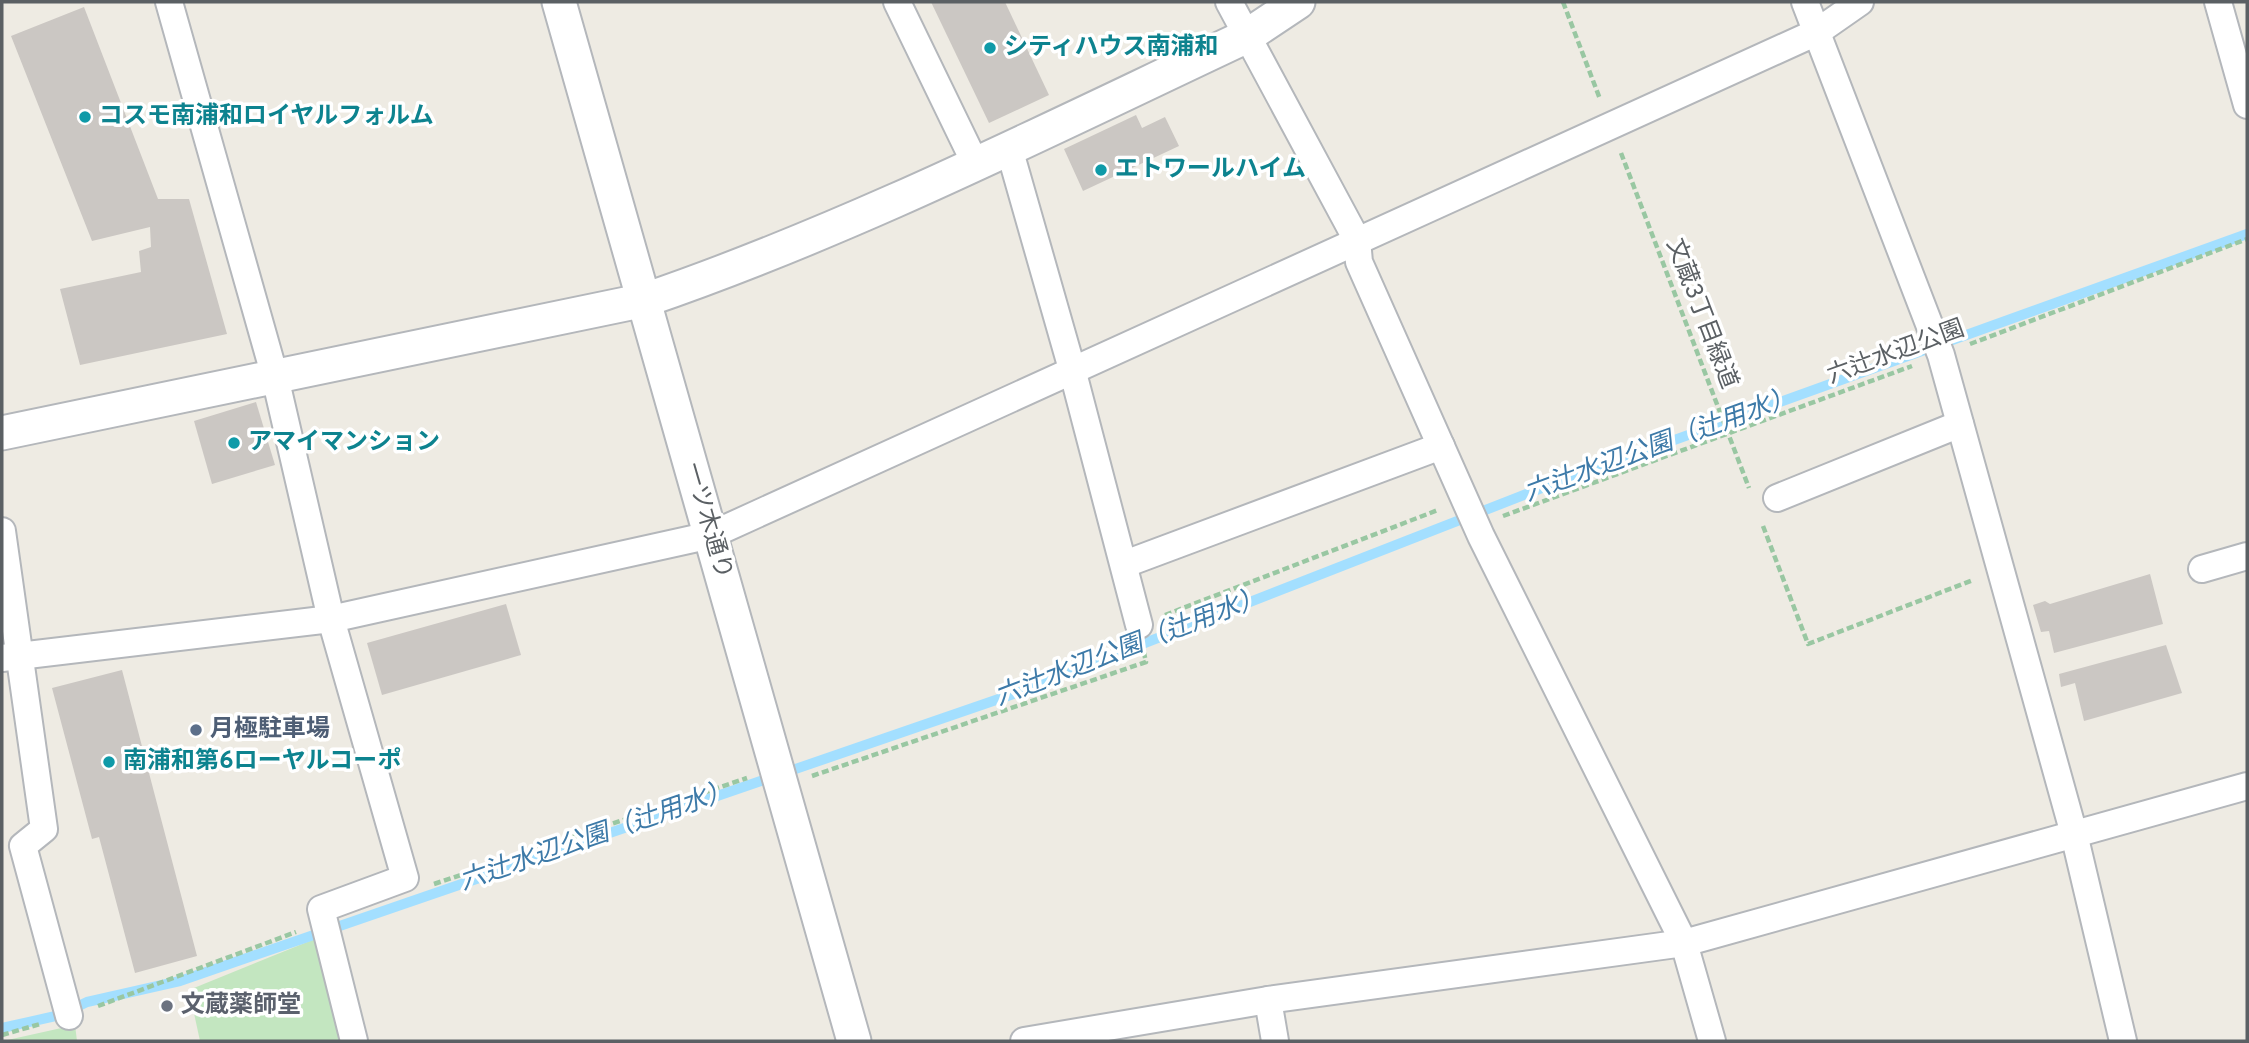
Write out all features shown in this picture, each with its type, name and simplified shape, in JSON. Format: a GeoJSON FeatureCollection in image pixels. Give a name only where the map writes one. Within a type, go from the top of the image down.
{"type":"FeatureCollection","features":[{"type":"Feature","properties":{"kind":"street"},"geometry":{"type":"LineString","coordinates":[[169,2],[275,377],[331,619],[405,878],[321,909],[354,1041]]}},
{"type":"Feature","properties":{"kind":"street","name":"一ツ木通り"},"geometry":{"type":"LineString","coordinates":[[559,2],[854,1041]]}},
{"type":"Feature","properties":{"kind":"street"},"geometry":{"type":"LineString","coordinates":[[897,2],[975,163]]}},
{"type":"Feature","properties":{"kind":"street"},"geometry":{"type":"LineString","coordinates":[[1229,2],[1357,240],[1359,262],[1473,517],[1684,943],[1712,1041]]}},
{"type":"Feature","properties":{"kind":"street"},"geometry":{"type":"LineString","coordinates":[[2,433],[645,300],[723,274],[1009,148],[1247,36],[1298,2]]}},
{"type":"Feature","properties":{"kind":"street"},"geometry":{"type":"LineString","coordinates":[[1805,2],[1941,355],[2074,834],[2123,1041]]}},
{"type":"Feature","properties":{"kind":"street"},"geometry":{"type":"LineString","coordinates":[[11,657],[331,619],[711,535],[1817,32],[1860,2]]}},
{"type":"Feature","properties":{"kind":"street"},"geometry":{"type":"LineString","coordinates":[[2218,2],[2247,105]]}},
{"type":"Feature","properties":{"kind":"street"},"geometry":{"type":"LineString","coordinates":[[1009,148],[1072,369],[1139,625]]}},
{"type":"Feature","properties":{"kind":"street"},"geometry":{"type":"LineString","coordinates":[[1764,497],[1960,424]]}},
{"type":"Feature","properties":{"kind":"street"},"geometry":{"type":"LineString","coordinates":[[1125,564],[1441,446]]}},
{"type":"Feature","properties":{"kind":"street"},"geometry":{"type":"LineString","coordinates":[[2,531],[11,657],[44,829],[23,846],[69,1016]]}},
{"type":"Feature","properties":{"kind":"street"},"geometry":{"type":"LineString","coordinates":[[2202,569],[2247,556]]}},
{"type":"Feature","properties":{"kind":"street"},"geometry":{"type":"LineString","coordinates":[[1024,1041],[1268,1000],[1684,943],[2247,786]]}},
{"type":"Feature","properties":{"kind":"street"},"geometry":{"type":"LineString","coordinates":[[1268,1000],[1275,1041]]}},
{"type":"Feature","properties":{"kind":"path","name":"文蔵3丁目緑道"},"geometry":{"type":"LineString","coordinates":[[1563,2],[1728,433],[1764,497]]}},
{"type":"Feature","properties":{"kind":"path","name":"六辻水辺公園"},"geometry":{"type":"LineString","coordinates":[[1473,517],[1728,433],[2247,239]]}},
{"type":"Feature","properties":{"kind":"path"},"geometry":{"type":"LineString","coordinates":[[1761,520],[1808,643],[2000,569]]}},
{"type":"Feature","properties":{"kind":"path"},"geometry":{"type":"LineString","coordinates":[[2,1035],[69,1016]]}},
{"type":"Feature","properties":{"kind":"green space"},"geometry":{"type":"Polygon","coordinates":[[[327,934],[349,1041],[200,1041],[189,990],[327,934]]]}},
{"type":"Feature","properties":{"kind":"green space"},"geometry":{"type":"Polygon","coordinates":[[[75,1025],[77,1041],[3,1041],[75,1025]]]}},
{"type":"Feature","properties":{"kind":"building","name":"シティハウス南浦和"},"geometry":{"type":"Polygon","coordinates":[[[931,2],[1005,2],[1049,95],[989,123],[931,2]]]}},
{"type":"Feature","properties":{"kind":"building","name":"コスモ南浦和ロイヤルフォルム"},"geometry":{"type":"Polygon","coordinates":[[[84,7],[158,199],[189,199],[227,334],[80,365],[60,289],[141,272],[139,251],[151,247],[150,227],[92,241],[11,36],[84,7]]]}},
{"type":"Feature","properties":{"kind":"building","name":"エトワールハイム"},"geometry":{"type":"Polygon","coordinates":[[[1136,115],[1142,128],[1165,117],[1179,146],[1083,191],[1064,149],[1136,115]]]}},
{"type":"Feature","properties":{"kind":"building","name":"アマイマンション"},"geometry":{"type":"Polygon","coordinates":[[[256,402],[275,465],[212,484],[194,421],[256,402]]]}},
{"type":"Feature","properties":{"kind":"building"},"geometry":{"type":"Polygon","coordinates":[[[2150,574],[2163,624],[2054,653],[2049,631],[2041,632],[2033,605],[2045,601],[2050,604],[2150,574]]]}},
{"type":"Feature","properties":{"kind":"building"},"geometry":{"type":"Polygon","coordinates":[[[506,604],[521,655],[382,695],[367,643],[506,604]]]}},
{"type":"Feature","properties":{"kind":"building"},"geometry":{"type":"Polygon","coordinates":[[[2166,645],[2182,693],[2084,721],[2075,683],[2061,687],[2059,674],[2166,645]]]}},
{"type":"Feature","properties":{"kind":"building","name":"南浦和第6ローヤルコーポ"},"geometry":{"type":"Polygon","coordinates":[[[122,670],[197,956],[135,973],[99,837],[92,839],[52,688],[122,670]]]}},
{"type":"Feature","properties":{"kind":"waterway","name":"六辻水辺公園（辻用水）"},"geometry":{"type":"LineString","coordinates":[[2,1028],[60,1015],[87,1002],[180,981],[1022,691],[1552,484],[2247,234]]}},
{"type":"Feature","properties":{"kind":"place","name":"シティハウス南浦和"},"geometry":{"type":"Point","coordinates":[990,48]}},
{"type":"Feature","properties":{"kind":"place","name":"コスモ南浦和ロイヤルフォルム"},"geometry":{"type":"Point","coordinates":[85,117]}},
{"type":"Feature","properties":{"kind":"place","name":"エトワールハイム"},"geometry":{"type":"Point","coordinates":[1101,170]}},
{"type":"Feature","properties":{"kind":"place","name":"アマイマンション"},"geometry":{"type":"Point","coordinates":[234,443]}},
{"type":"Feature","properties":{"kind":"place","name":"月極駐車場"},"geometry":{"type":"Point","coordinates":[196,730]}},
{"type":"Feature","properties":{"kind":"place","name":"南浦和第6ローヤルコーポ"},"geometry":{"type":"Point","coordinates":[109,762]}},
{"type":"Feature","properties":{"kind":"place","name":"文蔵薬師堂"},"geometry":{"type":"Point","coordinates":[167,1006]}}]}
